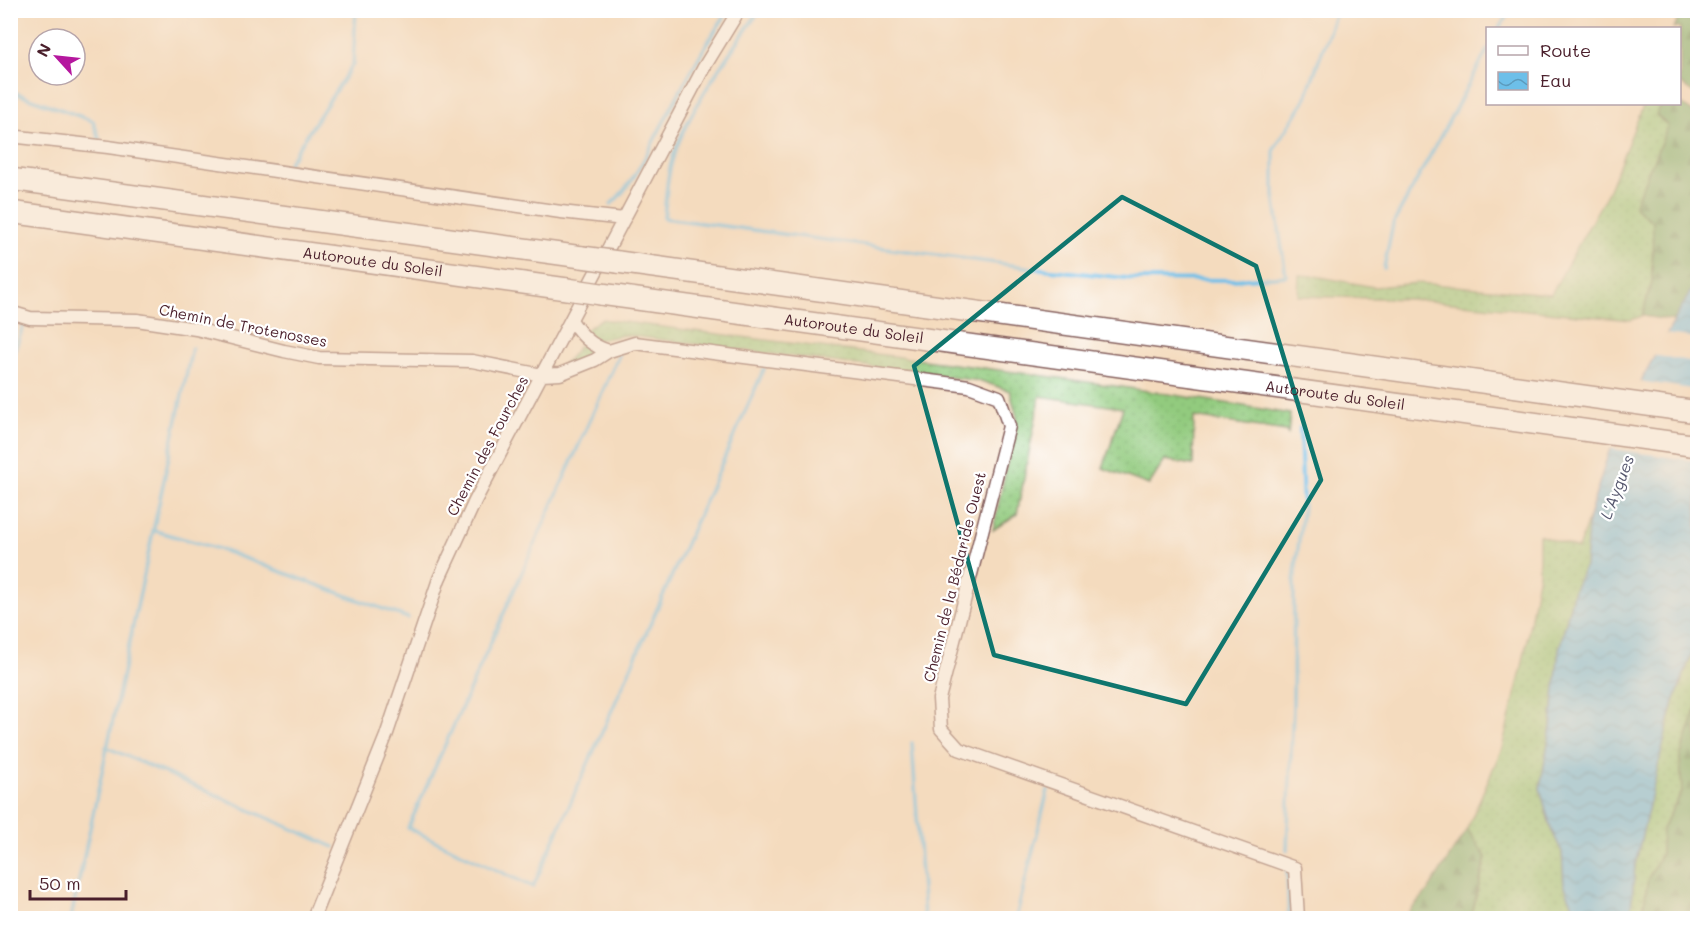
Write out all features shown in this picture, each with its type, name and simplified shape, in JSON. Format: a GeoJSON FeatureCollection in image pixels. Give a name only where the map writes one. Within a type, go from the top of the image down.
{"type":"FeatureCollection","features":[{"type":"Feature","properties":{"kind":"highway"},"geometry":{"type":"LineString","coordinates":[[10,179],[1698,412]]}},
{"type":"Feature","properties":{"kind":"highway","name":"Autoroute du Soleil"},"geometry":{"type":"LineString","coordinates":[[10,212],[1698,446]]}},
{"type":"Feature","properties":{"kind":"street","name":"Chemin des Fourches"},"geometry":{"type":"LineString","coordinates":[[313,918],[386,736],[439,579],[475,501],[703,69],[739,10]]}},
{"type":"Feature","properties":{"kind":"street"},"geometry":{"type":"LineString","coordinates":[[10,136],[108,147],[624,219]]}},
{"type":"Feature","properties":{"kind":"street","name":"Chemin de Trotenosses"},"geometry":{"type":"LineString","coordinates":[[10,312],[30,318],[137,320],[184,327],[319,358],[472,360],[542,375]]}},
{"type":"Feature","properties":{"kind":"street"},"geometry":{"type":"LineString","coordinates":[[571,320],[583,337],[597,348],[609,351]]}},
{"type":"Feature","properties":{"kind":"street","name":"Chemin de la Bédaride Ouest"},"geometry":{"type":"LineString","coordinates":[[542,375],[560,374],[595,360],[609,351],[635,343],[969,386],[999,397],[1009,426],[939,699],[941,729],[958,749],[1295,868],[1298,918]]}},
{"type":"Feature","properties":{"kind":"highlighted area"},"geometry":{"type":"Polygon","coordinates":[[[1122,197],[1256,266],[1321,480],[1186,704],[994,655],[914,366],[1122,197]]]}},
{"type":"Feature","properties":{"kind":"green space"},"geometry":{"type":"Polygon","coordinates":[[[1681,11],[1697,11],[1697,95],[1681,84],[1681,27],[1674,27],[1681,11]]]}},
{"type":"Feature","properties":{"kind":"green space"},"geometry":{"type":"Polygon","coordinates":[[[1681,104],[1697,115],[1698,280],[1674,321],[1642,316],[1652,282],[1653,222],[1634,206],[1668,126],[1656,115],[1661,105],[1681,104]]]}},
{"type":"Feature","properties":{"kind":"green space"},"geometry":{"type":"Polygon","coordinates":[[[1644,105],[1661,105],[1656,115],[1668,126],[1634,206],[1653,222],[1652,282],[1642,316],[1631,320],[1409,299],[1298,296],[1299,275],[1374,287],[1418,283],[1551,294],[1608,192],[1644,105]]]}},
{"type":"Feature","properties":{"kind":"green space"},"geometry":{"type":"Polygon","coordinates":[[[601,319],[1032,374],[1290,414],[1288,434],[1286,431],[1194,417],[1193,465],[1165,460],[1149,485],[1103,468],[1123,408],[1040,396],[1017,514],[993,530],[1017,417],[1010,391],[981,381],[625,335],[596,340],[585,330],[601,319]]]}},
{"type":"Feature","properties":{"kind":"green space"},"geometry":{"type":"Polygon","coordinates":[[[580,345],[598,354],[563,367],[564,364],[580,345]]]}},
{"type":"Feature","properties":{"kind":"green space"},"geometry":{"type":"Polygon","coordinates":[[[1589,517],[1585,566],[1574,590],[1559,650],[1551,727],[1540,788],[1551,829],[1562,852],[1564,884],[1574,908],[1574,918],[1471,918],[1486,858],[1467,829],[1502,748],[1522,667],[1539,573],[1539,535],[1578,549],[1589,517]]]}},
{"type":"Feature","properties":{"kind":"green space"},"geometry":{"type":"Polygon","coordinates":[[[1697,639],[1697,708],[1680,757],[1682,792],[1662,829],[1661,854],[1648,879],[1642,918],[1630,918],[1635,865],[1667,728],[1697,639]]]}},
{"type":"Feature","properties":{"kind":"green space"},"geometry":{"type":"Polygon","coordinates":[[[1697,708],[1697,918],[1642,918],[1648,879],[1661,854],[1662,829],[1682,792],[1680,757],[1697,708]]]}},
{"type":"Feature","properties":{"kind":"green space"},"geometry":{"type":"Polygon","coordinates":[[[1467,829],[1486,857],[1471,918],[1406,918],[1406,915],[1428,891],[1467,829]]]}},
{"type":"Feature","properties":{"kind":"water","name":"L'Aygues"},"geometry":{"type":"Polygon","coordinates":[[[1697,280],[1697,639],[1667,728],[1635,865],[1630,918],[1574,918],[1574,908],[1564,884],[1562,852],[1551,829],[1540,788],[1551,727],[1559,650],[1574,590],[1585,566],[1589,517],[1608,454],[1644,375],[1697,280]]]}},
{"type":"Feature","properties":{"kind":"pier"},"geometry":{"type":"Polygon","coordinates":[[[1664,334],[1697,338],[1697,362],[1652,355],[1664,334]]]}},
{"type":"Feature","properties":{"kind":"pier"},"geometry":{"type":"Polygon","coordinates":[[[1638,381],[1697,390],[1697,461],[1607,448],[1638,381]]]}},
{"type":"Feature","properties":{"kind":"waterway"},"geometry":{"type":"LineString","coordinates":[[288,164],[353,64],[356,10]]}},
{"type":"Feature","properties":{"kind":"waterway"},"geometry":{"type":"LineString","coordinates":[[611,204],[627,187],[639,168],[693,67],[729,10]]}},
{"type":"Feature","properties":{"kind":"waterway"},"geometry":{"type":"LineString","coordinates":[[760,10],[712,80],[681,136],[670,169],[664,218],[1033,268],[1135,279],[1232,280],[1286,276],[1274,195],[1274,149],[1304,102],[1337,10]]}},
{"type":"Feature","properties":{"kind":"waterway"},"geometry":{"type":"LineString","coordinates":[[1500,27],[1511,10]]}},
{"type":"Feature","properties":{"kind":"waterway"},"geometry":{"type":"LineString","coordinates":[[1384,268],[1393,224],[1486,53]]}},
{"type":"Feature","properties":{"kind":"waterway"},"geometry":{"type":"LineString","coordinates":[[10,91],[93,121],[99,138]]}},
{"type":"Feature","properties":{"kind":"waterway"},"geometry":{"type":"LineString","coordinates":[[10,363],[25,321]]}},
{"type":"Feature","properties":{"kind":"waterway"},"geometry":{"type":"LineString","coordinates":[[71,918],[192,348]]}},
{"type":"Feature","properties":{"kind":"waterway"},"geometry":{"type":"LineString","coordinates":[[619,355],[408,828],[533,887],[764,369]]}},
{"type":"Feature","properties":{"kind":"waterway"},"geometry":{"type":"LineString","coordinates":[[1287,850],[1293,708],[1294,582],[1303,507],[1300,428]]}},
{"type":"Feature","properties":{"kind":"waterway"},"geometry":{"type":"LineString","coordinates":[[152,530],[219,549],[408,618]]}},
{"type":"Feature","properties":{"kind":"waterway"},"geometry":{"type":"LineString","coordinates":[[912,743],[924,918]]}},
{"type":"Feature","properties":{"kind":"waterway"},"geometry":{"type":"LineString","coordinates":[[106,747],[334,847]]}},
{"type":"Feature","properties":{"kind":"waterway"},"geometry":{"type":"LineString","coordinates":[[1016,918],[1048,790]]}},
{"type":"Feature","properties":{"kind":"waterway"},"geometry":{"type":"LineString","coordinates":[[1287,869],[1289,918]]}}]}
